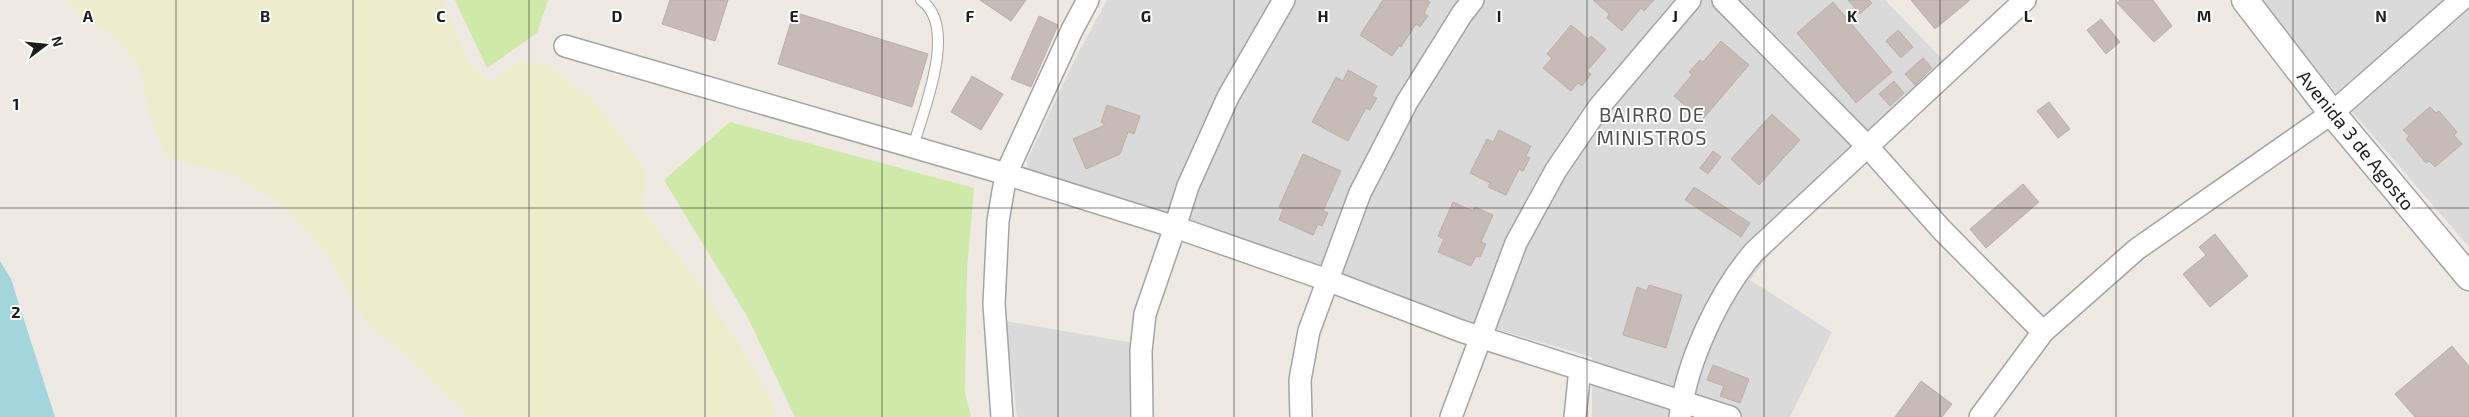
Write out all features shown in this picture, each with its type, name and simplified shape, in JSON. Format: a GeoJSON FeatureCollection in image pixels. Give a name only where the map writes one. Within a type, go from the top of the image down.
{"type":"FeatureCollection","features":[{"type":"Feature","properties":{"kind":"street"},"geometry":{"type":"LineString","coordinates":[[1002,417],[994,304],[998,221],[1006,174],[1072,30],[1088,0]]}},
{"type":"Feature","properties":{"kind":"street"},"geometry":{"type":"LineString","coordinates":[[1142,417],[1141,351],[1145,314],[1188,186],[1228,97],[1284,0]]}},
{"type":"Feature","properties":{"kind":"street"},"geometry":{"type":"LineString","coordinates":[[1301,417],[1300,380],[1309,331],[1360,194],[1407,102],[1462,14],[1473,0]]}},
{"type":"Feature","properties":{"kind":"street"},"geometry":{"type":"LineString","coordinates":[[1451,417],[1516,243],[1556,170],[1599,106],[1690,0]]}},
{"type":"Feature","properties":{"kind":"street"},"geometry":{"type":"LineString","coordinates":[[1723,0],[1868,147],[1942,230],[2043,332]]}},
{"type":"Feature","properties":{"kind":"street"},"geometry":{"type":"LineString","coordinates":[[1681,409],[1700,342],[1736,272],[1754,252],[2025,0]]}},
{"type":"Feature","properties":{"kind":"street","name":"Avenida 3 de Agosto"},"geometry":{"type":"LineString","coordinates":[[2245,0],[2332,113],[2469,277]]}},
{"type":"Feature","properties":{"kind":"street"},"geometry":{"type":"LineString","coordinates":[[1980,417],[2043,332],[2137,249],[2332,113],[2461,0]]}},
{"type":"Feature","properties":{"kind":"street"},"geometry":{"type":"LineString","coordinates":[[566,46],[1006,174],[1175,227],[1327,280],[1480,337],[1580,369],[1681,409],[1730,417]]}},
{"type":"Feature","properties":{"kind":"street"},"geometry":{"type":"LineString","coordinates":[[1575,417],[1580,369]]}},
{"type":"Feature","properties":{"kind":"lane"},"geometry":{"type":"LineString","coordinates":[[913,147],[940,50],[937,23],[926,4],[921,0]]}},
{"type":"Feature","properties":{"kind":"shaded area"},"geometry":{"type":"Polygon","coordinates":[[[1107,0],[1885,0],[1947,64],[1854,148],[1750,280],[1832,332],[1790,417],[1592,417],[1592,357],[1475,323],[1032,174],[1028,169],[1027,161],[1076,57],[1107,0]]]}},
{"type":"Feature","properties":{"kind":"shaded area"},"geometry":{"type":"Polygon","coordinates":[[[2260,0],[2469,0],[2469,247],[2336,93],[2260,0]]]}},
{"type":"Feature","properties":{"kind":"shaded area"},"geometry":{"type":"Polygon","coordinates":[[[1005,321],[1134,343],[1138,417],[1017,417],[1005,321]]]}},
{"type":"Feature","properties":{"kind":"green space"},"geometry":{"type":"Polygon","coordinates":[[[64,0],[443,0],[467,60],[490,82],[517,62],[546,64],[598,104],[646,170],[643,211],[702,286],[769,393],[776,417],[470,417],[422,370],[367,324],[325,251],[277,201],[234,175],[167,158],[150,117],[139,67],[115,37],[76,13],[64,0]]]}},
{"type":"Feature","properties":{"kind":"green space"},"geometry":{"type":"Polygon","coordinates":[[[455,0],[548,0],[537,33],[487,68],[455,0]]]}},
{"type":"Feature","properties":{"kind":"green space"},"geometry":{"type":"Polygon","coordinates":[[[730,122],[974,188],[967,268],[965,393],[971,417],[795,417],[747,316],[664,180],[730,122]]]}},
{"type":"Feature","properties":{"kind":"water"},"geometry":{"type":"Polygon","coordinates":[[[0,261],[11,279],[55,417],[0,417],[0,261]]]}},
{"type":"Feature","properties":{"kind":"building"},"geometry":{"type":"Polygon","coordinates":[[[670,0],[728,0],[715,41],[662,24],[670,0]]]}},
{"type":"Feature","properties":{"kind":"building"},"geometry":{"type":"Polygon","coordinates":[[[980,0],[1026,0],[1011,21],[980,0]]]}},
{"type":"Feature","properties":{"kind":"building"},"geometry":{"type":"Polygon","coordinates":[[[1383,0],[1427,0],[1430,2],[1424,13],[1428,16],[1420,27],[1416,24],[1401,47],[1399,46],[1392,56],[1360,35],[1383,0]]]}},
{"type":"Feature","properties":{"kind":"building"},"geometry":{"type":"Polygon","coordinates":[[[1593,0],[1654,0],[1644,11],[1641,8],[1622,31],[1607,18],[1609,14],[1593,0]]]}},
{"type":"Feature","properties":{"kind":"building"},"geometry":{"type":"Polygon","coordinates":[[[1848,0],[1869,0],[1872,3],[1860,14],[1848,0]]]}},
{"type":"Feature","properties":{"kind":"building"},"geometry":{"type":"Polygon","coordinates":[[[1911,0],[1970,0],[1935,29],[1911,0]]]}},
{"type":"Feature","properties":{"kind":"building"},"geometry":{"type":"Polygon","coordinates":[[[2120,0],[2153,0],[2172,26],[2154,42],[2117,3],[2120,0]]]}},
{"type":"Feature","properties":{"kind":"building"},"geometry":{"type":"Polygon","coordinates":[[[1833,2],[1892,72],[1856,103],[1797,33],[1833,2]]]}},
{"type":"Feature","properties":{"kind":"building"},"geometry":{"type":"Polygon","coordinates":[[[794,12],[928,54],[912,107],[778,64],[794,12]]]}},
{"type":"Feature","properties":{"kind":"building"},"geometry":{"type":"Polygon","coordinates":[[[1039,16],[1058,25],[1031,87],[1011,79],[1039,16]]]}},
{"type":"Feature","properties":{"kind":"building"},"geometry":{"type":"Polygon","coordinates":[[[2101,19],[2120,42],[2106,54],[2087,30],[2101,19]]]}},
{"type":"Feature","properties":{"kind":"building"},"geometry":{"type":"Polygon","coordinates":[[[1571,25],[1588,39],[1591,36],[1606,49],[1587,71],[1591,74],[1582,86],[1578,83],[1571,91],[1543,68],[1552,58],[1547,54],[1571,25]]]}},
{"type":"Feature","properties":{"kind":"building"},"geometry":{"type":"Polygon","coordinates":[[[1898,30],[1913,47],[1901,58],[1886,41],[1898,30]]]}},
{"type":"Feature","properties":{"kind":"building"},"geometry":{"type":"Polygon","coordinates":[[[1721,41],[1749,65],[1702,120],[1674,96],[1692,75],[1689,72],[1700,60],[1703,62],[1721,41]]]}},
{"type":"Feature","properties":{"kind":"building"},"geometry":{"type":"Polygon","coordinates":[[[1923,58],[1932,68],[1915,85],[1905,74],[1923,58]]]}},
{"type":"Feature","properties":{"kind":"building"},"geometry":{"type":"Polygon","coordinates":[[[1348,70],[1377,86],[1372,96],[1377,98],[1370,110],[1366,108],[1348,141],[1312,122],[1336,77],[1343,81],[1348,70]]]}},
{"type":"Feature","properties":{"kind":"building"},"geometry":{"type":"Polygon","coordinates":[[[972,76],[1003,94],[981,130],[951,112],[972,76]]]}},
{"type":"Feature","properties":{"kind":"building"},"geometry":{"type":"Polygon","coordinates":[[[1894,81],[1904,93],[1890,106],[1879,94],[1894,81]]]}},
{"type":"Feature","properties":{"kind":"building"},"geometry":{"type":"Polygon","coordinates":[[[2049,102],[2070,129],[2058,138],[2037,111],[2049,102]]]}},
{"type":"Feature","properties":{"kind":"building"},"geometry":{"type":"Polygon","coordinates":[[[1107,105],[1140,116],[1134,134],[1128,132],[1120,154],[1086,169],[1073,139],[1105,125],[1101,122],[1107,105]]]}},
{"type":"Feature","properties":{"kind":"building"},"geometry":{"type":"Polygon","coordinates":[[[2430,107],[2436,113],[2439,111],[2457,132],[2454,135],[2462,144],[2435,167],[2429,161],[2426,163],[2406,139],[2409,136],[2403,130],[2430,107]]]}},
{"type":"Feature","properties":{"kind":"building"},"geometry":{"type":"Polygon","coordinates":[[[1772,114],[1800,140],[1759,185],[1731,159],[1772,114]]]}},
{"type":"Feature","properties":{"kind":"building"},"geometry":{"type":"Polygon","coordinates":[[[1499,130],[1531,146],[1526,156],[1530,158],[1523,171],[1519,169],[1506,195],[1488,187],[1490,183],[1470,173],[1487,139],[1493,142],[1499,130]]]}},
{"type":"Feature","properties":{"kind":"building"},"geometry":{"type":"Polygon","coordinates":[[[1713,151],[1721,157],[1708,174],[1700,168],[1713,151]]]}},
{"type":"Feature","properties":{"kind":"building"},"geometry":{"type":"Polygon","coordinates":[[[1303,154],[1341,171],[1323,211],[1328,213],[1322,226],[1318,224],[1313,235],[1279,220],[1283,209],[1279,207],[1303,154]]]}},
{"type":"Feature","properties":{"kind":"building"},"geometry":{"type":"Polygon","coordinates":[[[2023,184],[2039,202],[1986,248],[1970,229],[2023,184]]]}},
{"type":"Feature","properties":{"kind":"building"},"geometry":{"type":"Polygon","coordinates":[[[1694,187],[1750,223],[1741,237],[1685,200],[1694,187]]]}},
{"type":"Feature","properties":{"kind":"building"},"geometry":{"type":"Polygon","coordinates":[[[1453,202],[1473,211],[1475,207],[1493,215],[1481,242],[1486,244],[1480,257],[1476,256],[1471,266],[1438,252],[1444,239],[1438,236],[1453,202]]]}},
{"type":"Feature","properties":{"kind":"building"},"geometry":{"type":"Polygon","coordinates":[[[2215,234],[2248,276],[2210,307],[2183,274],[2206,255],[2199,247],[2215,234]]]}},
{"type":"Feature","properties":{"kind":"building"},"geometry":{"type":"Polygon","coordinates":[[[1649,285],[1682,295],[1666,348],[1623,335],[1637,287],[1647,291],[1649,285]]]}},
{"type":"Feature","properties":{"kind":"building"},"geometry":{"type":"Polygon","coordinates":[[[2452,346],[2469,366],[2469,417],[2415,417],[2395,394],[2452,346]]]}},
{"type":"Feature","properties":{"kind":"building"},"geometry":{"type":"Polygon","coordinates":[[[1713,365],[1749,379],[1740,403],[1720,396],[1724,386],[1707,380],[1713,365]]]}},
{"type":"Feature","properties":{"kind":"building"},"geometry":{"type":"Polygon","coordinates":[[[1921,381],[1952,404],[1942,417],[1895,417],[1921,381]]]}},
{"type":"Feature","properties":{"kind":"district","name":"BAIRRO DE MINISTROS"},"geometry":{"type":"Point","coordinates":[1652,126]}}]}
